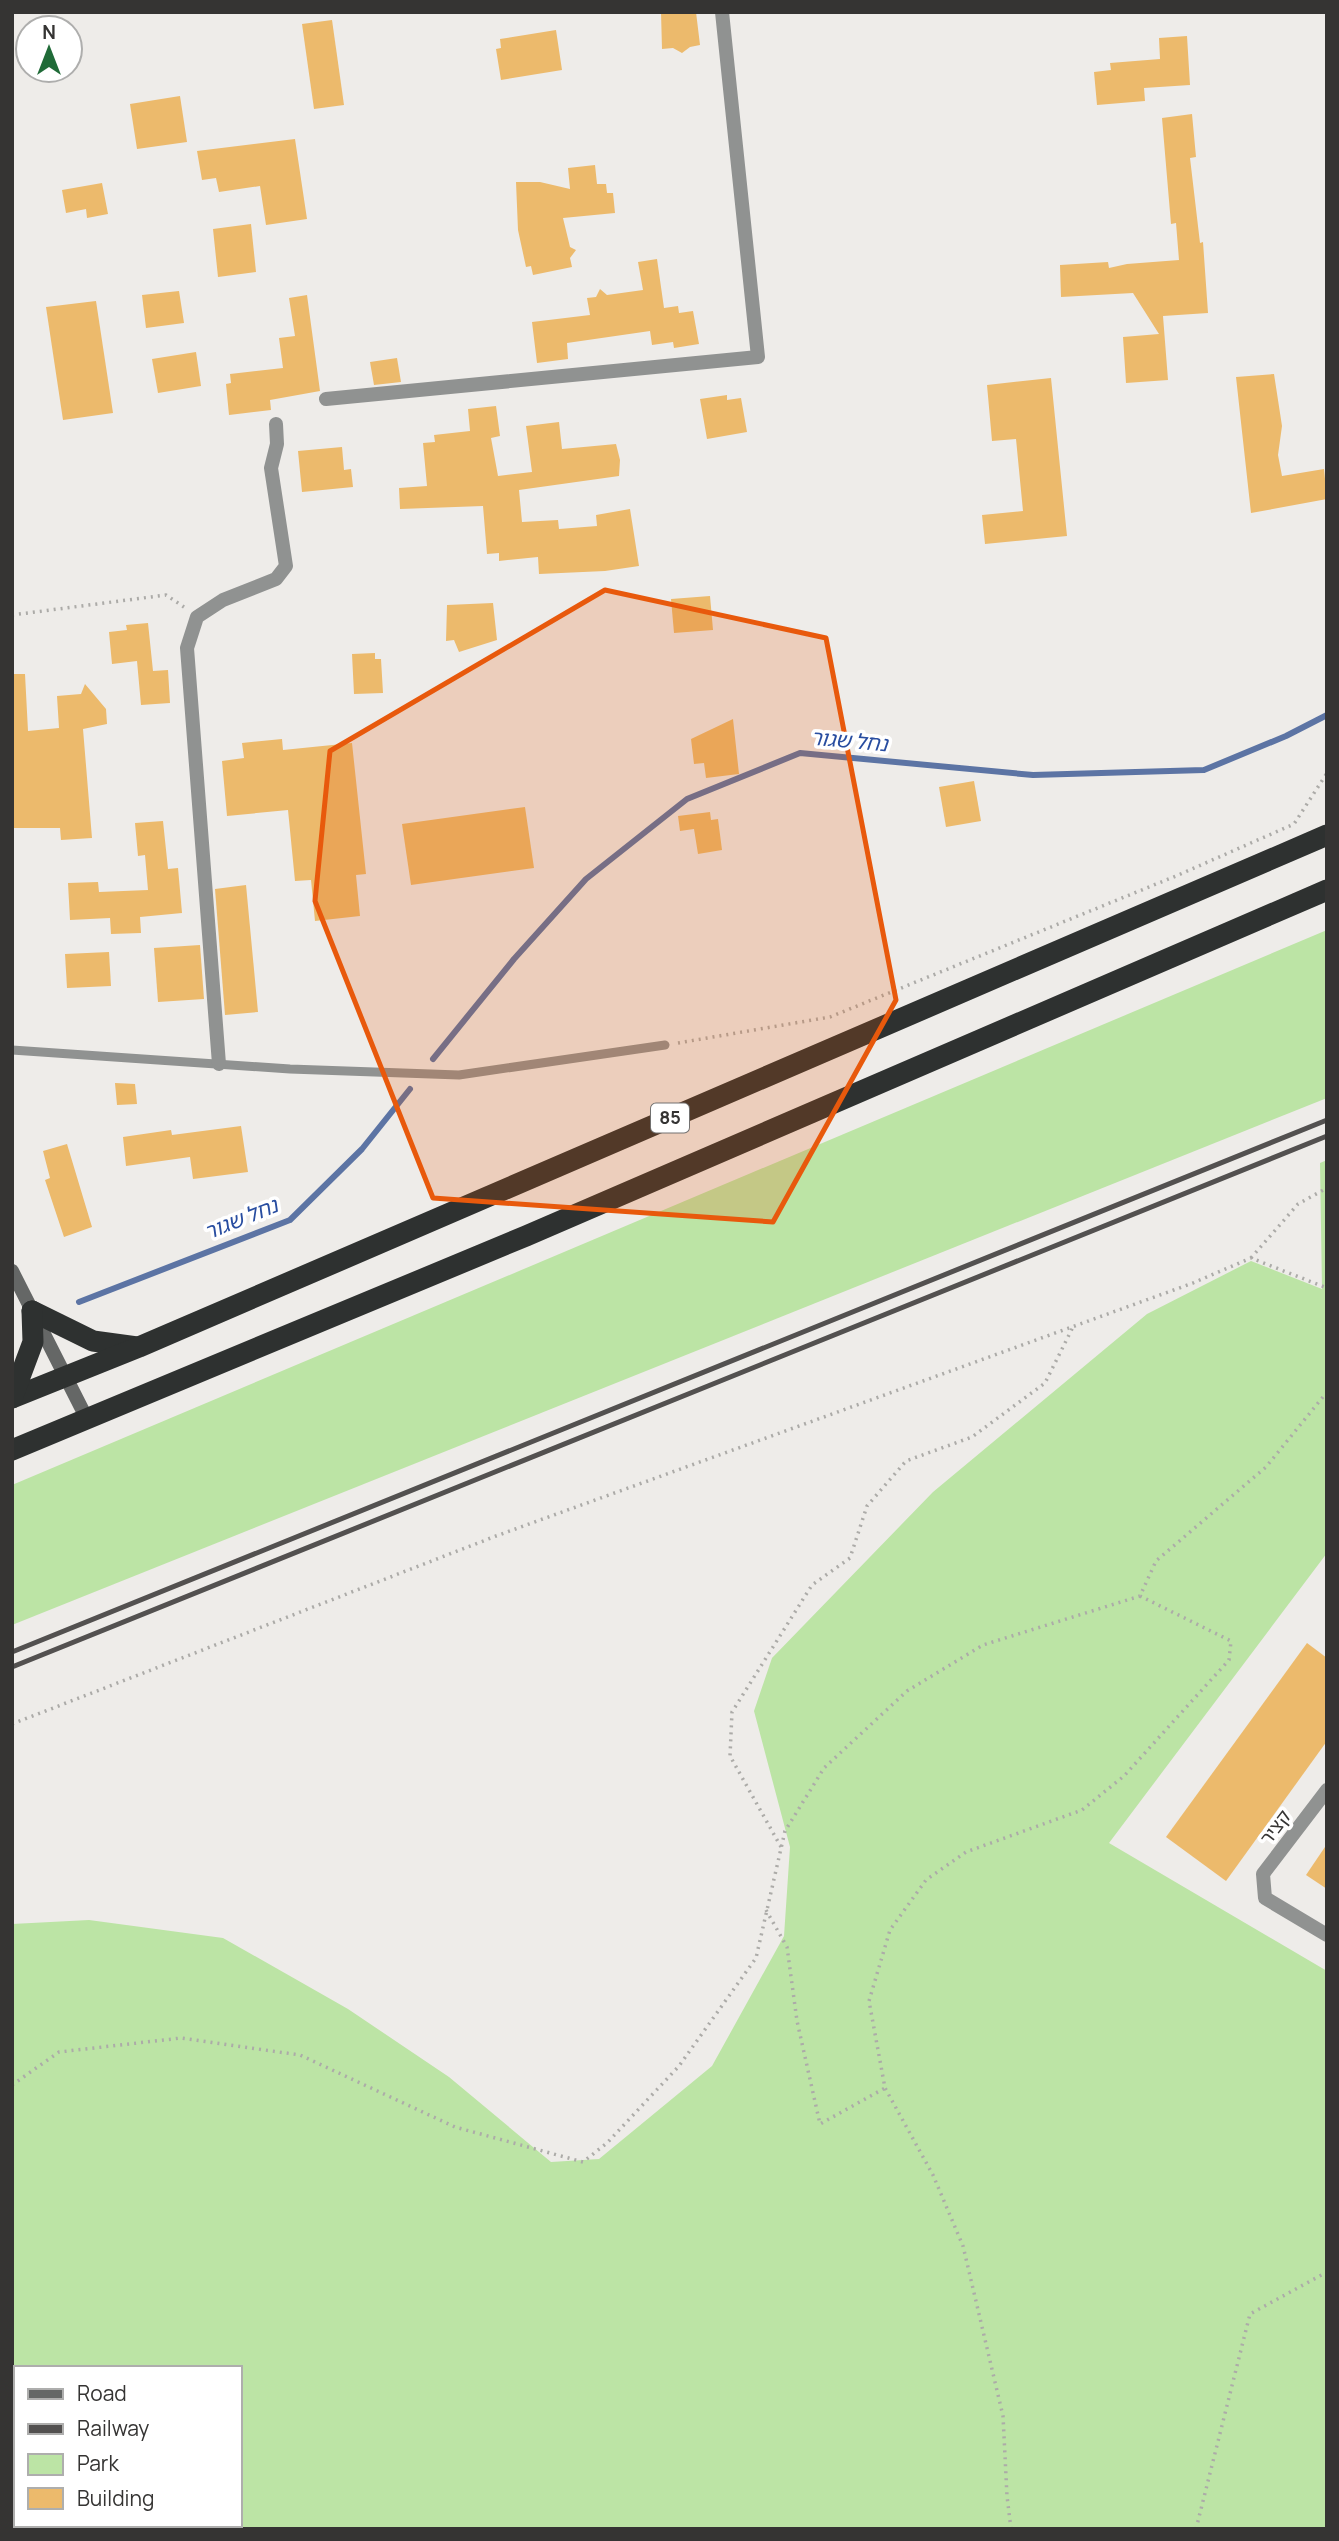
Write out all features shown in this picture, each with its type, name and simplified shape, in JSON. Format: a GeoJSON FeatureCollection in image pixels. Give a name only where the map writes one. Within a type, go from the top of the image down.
{"type":"FeatureCollection","features":[{"type":"Feature","properties":{"kind":"highway","name":"85"},"geometry":{"type":"LineString","coordinates":[[12,1398],[139,1347],[1327,835]]}},
{"type":"Feature","properties":{"kind":"highway"},"geometry":{"type":"LineString","coordinates":[[12,1450],[526,1236],[1327,890]]}},
{"type":"Feature","properties":{"kind":"highway"},"geometry":{"type":"LineString","coordinates":[[12,1398],[33,1342],[32,1311],[93,1340],[139,1347]]}},
{"type":"Feature","properties":{"kind":"street"},"geometry":{"type":"LineString","coordinates":[[326,399],[758,357],[722,12]]}},
{"type":"Feature","properties":{"kind":"street"},"geometry":{"type":"LineString","coordinates":[[219,1064],[187,648],[197,617],[223,600],[276,579],[286,566],[271,468],[277,444],[276,424]]}},
{"type":"Feature","properties":{"kind":"street"},"geometry":{"type":"LineString","coordinates":[[12,1271],[87,1419]]}},
{"type":"Feature","properties":{"kind":"street","name":"קציר"},"geometry":{"type":"LineString","coordinates":[[1327,1790],[1263,1874],[1262,1890],[1265,1898],[1327,1935]]}},
{"type":"Feature","properties":{"kind":"lane"},"geometry":{"type":"LineString","coordinates":[[13,1050],[219,1064],[459,1075],[666,1045]]}},
{"type":"Feature","properties":{"kind":"path"},"geometry":{"type":"LineString","coordinates":[[12,615],[166,595],[197,617]]}},
{"type":"Feature","properties":{"kind":"path"},"geometry":{"type":"LineString","coordinates":[[666,1045],[830,1017],[1176,876],[1294,824],[1327,773]]}},
{"type":"Feature","properties":{"kind":"path"},"geometry":{"type":"LineString","coordinates":[[12,1724],[496,1536],[1073,1327],[1251,1258],[1298,1204],[1327,1188]]}},
{"type":"Feature","properties":{"kind":"path"},"geometry":{"type":"LineString","coordinates":[[1251,1258],[1327,1288]]}},
{"type":"Feature","properties":{"kind":"path"},"geometry":{"type":"LineString","coordinates":[[781,1847],[730,1756],[732,1712],[812,1585],[850,1558],[867,1506],[905,1461],[972,1437],[1045,1383],[1073,1327]]}},
{"type":"Feature","properties":{"kind":"path"},"geometry":{"type":"LineString","coordinates":[[1140,1596],[1156,1561],[1266,1467],[1327,1392]]}},
{"type":"Feature","properties":{"kind":"path"},"geometry":{"type":"LineString","coordinates":[[12,2085],[59,2052],[181,2038],[300,2055],[455,2127],[583,2162],[607,2143],[679,2067],[756,1958],[785,1831],[824,1768],[907,1691],[983,1645],[1140,1596],[1231,1641],[1229,1660],[1124,1776],[1082,1811],[966,1852],[926,1880],[890,1930],[869,2001],[885,2088],[933,2175],[963,2246],[1003,2416],[1007,2496],[1012,2529]]}},
{"type":"Feature","properties":{"kind":"path"},"geometry":{"type":"LineString","coordinates":[[766,1910],[787,1947],[797,2021],[820,2124],[885,2088]]}},
{"type":"Feature","properties":{"kind":"path"},"geometry":{"type":"LineString","coordinates":[[1196,2529],[1250,2314],[1327,2272]]}},
{"type":"Feature","properties":{"kind":"highlighted area"},"geometry":{"type":"Polygon","coordinates":[[[605,590],[826,638],[896,1000],[773,1222],[433,1198],[315,901],[330,751],[605,590]]]}},
{"type":"Feature","properties":{"kind":"green space"},"geometry":{"type":"Polygon","coordinates":[[[1327,930],[1327,1098],[12,1625],[12,1485],[1327,930]]]}},
{"type":"Feature","properties":{"kind":"green space"},"geometry":{"type":"Polygon","coordinates":[[[1327,1160],[1327,1553],[1109,1843],[1327,1971],[1327,2529],[12,2529],[12,1924],[89,1920],[223,1938],[348,2009],[449,2077],[551,2162],[599,2159],[712,2066],[784,1936],[790,1847],[754,1711],[772,1658],[933,1492],[1147,1314],[1251,1261],[1322,1289],[1320,1163],[1327,1160]]]}},
{"type":"Feature","properties":{"kind":"building"},"geometry":{"type":"Polygon","coordinates":[[[661,12],[696,12],[700,45],[690,47],[682,53],[673,48],[662,49],[661,12]]]}},
{"type":"Feature","properties":{"kind":"building"},"geometry":{"type":"Polygon","coordinates":[[[332,20],[344,105],[314,109],[302,24],[332,20]]]}},
{"type":"Feature","properties":{"kind":"building"},"geometry":{"type":"Polygon","coordinates":[[[556,30],[562,70],[501,80],[496,49],[501,48],[500,39],[556,30]]]}},
{"type":"Feature","properties":{"kind":"building"},"geometry":{"type":"Polygon","coordinates":[[[1187,36],[1190,85],[1144,88],[1145,101],[1097,105],[1094,72],[1111,70],[1110,63],[1160,59],[1159,38],[1187,36]]]}},
{"type":"Feature","properties":{"kind":"building"},"geometry":{"type":"Polygon","coordinates":[[[180,96],[187,142],[137,149],[130,104],[180,96]]]}},
{"type":"Feature","properties":{"kind":"building"},"geometry":{"type":"Polygon","coordinates":[[[1192,114],[1196,157],[1190,158],[1200,243],[1203,242],[1208,313],[1163,316],[1168,380],[1126,383],[1123,337],[1159,334],[1133,293],[1061,297],[1060,265],[1108,262],[1109,268],[1179,260],[1176,223],[1171,224],[1162,118],[1192,114]]]}},
{"type":"Feature","properties":{"kind":"building"},"geometry":{"type":"Polygon","coordinates":[[[295,139],[307,219],[266,225],[260,186],[219,192],[216,178],[202,180],[197,151],[295,139]]]}},
{"type":"Feature","properties":{"kind":"building"},"geometry":{"type":"Polygon","coordinates":[[[595,165],[597,184],[606,184],[607,193],[613,193],[615,213],[563,218],[570,247],[576,250],[570,258],[572,267],[533,275],[531,266],[526,267],[518,230],[516,182],[540,182],[570,189],[568,168],[595,165]]]}},
{"type":"Feature","properties":{"kind":"building"},"geometry":{"type":"Polygon","coordinates":[[[102,183],[108,214],[87,218],[86,209],[66,213],[62,190],[102,183]]]}},
{"type":"Feature","properties":{"kind":"building"},"geometry":{"type":"Polygon","coordinates":[[[251,224],[256,272],[218,277],[213,229],[251,224]]]}},
{"type":"Feature","properties":{"kind":"building"},"geometry":{"type":"Polygon","coordinates":[[[657,259],[664,308],[678,306],[679,313],[693,311],[699,344],[674,348],[673,342],[652,345],[650,331],[567,343],[568,359],[537,363],[532,322],[590,315],[587,298],[596,297],[600,289],[607,295],[643,290],[638,262],[657,259]]]}},
{"type":"Feature","properties":{"kind":"building"},"geometry":{"type":"Polygon","coordinates":[[[179,291],[184,323],[146,328],[142,295],[179,291]]]}},
{"type":"Feature","properties":{"kind":"building"},"geometry":{"type":"Polygon","coordinates":[[[307,295],[320,391],[270,400],[271,410],[229,415],[226,384],[231,383],[230,374],[283,368],[279,338],[295,336],[289,298],[307,295]]]}},
{"type":"Feature","properties":{"kind":"building"},"geometry":{"type":"Polygon","coordinates":[[[96,301],[113,413],[63,420],[46,307],[96,301]]]}},
{"type":"Feature","properties":{"kind":"building"},"geometry":{"type":"Polygon","coordinates":[[[196,352],[201,386],[158,393],[152,359],[196,352]]]}},
{"type":"Feature","properties":{"kind":"building"},"geometry":{"type":"Polygon","coordinates":[[[397,358],[401,382],[374,385],[370,362],[397,358]]]}},
{"type":"Feature","properties":{"kind":"building"},"geometry":{"type":"Polygon","coordinates":[[[1274,374],[1282,426],[1278,455],[1282,476],[1324,469],[1327,499],[1251,513],[1236,377],[1274,374]]]}},
{"type":"Feature","properties":{"kind":"building"},"geometry":{"type":"Polygon","coordinates":[[[1051,378],[1067,536],[985,544],[982,515],[1023,511],[1016,439],[992,441],[987,385],[1051,378]]]}},
{"type":"Feature","properties":{"kind":"building"},"geometry":{"type":"Polygon","coordinates":[[[727,395],[727,400],[741,398],[747,432],[707,439],[700,399],[727,395]]]}},
{"type":"Feature","properties":{"kind":"building"},"geometry":{"type":"Polygon","coordinates":[[[496,406],[500,436],[491,438],[498,476],[532,472],[526,426],[559,422],[562,449],[616,444],[620,460],[619,476],[519,490],[522,522],[558,520],[559,529],[597,526],[596,515],[630,509],[639,566],[605,571],[539,574],[538,557],[499,561],[499,553],[487,554],[483,506],[400,509],[399,488],[427,486],[423,443],[435,442],[434,435],[470,431],[468,409],[496,406]]]}},
{"type":"Feature","properties":{"kind":"building"},"geometry":{"type":"Polygon","coordinates":[[[342,447],[344,470],[351,469],[353,487],[302,492],[298,451],[342,447]]]}},
{"type":"Feature","properties":{"kind":"building"},"geometry":{"type":"Polygon","coordinates":[[[710,596],[713,630],[674,633],[671,599],[710,596]]]}},
{"type":"Feature","properties":{"kind":"building"},"geometry":{"type":"Polygon","coordinates":[[[493,603],[497,640],[459,652],[454,640],[446,641],[447,605],[493,603]]]}},
{"type":"Feature","properties":{"kind":"building"},"geometry":{"type":"Polygon","coordinates":[[[148,623],[153,671],[168,670],[170,703],[141,705],[137,661],[112,664],[109,632],[127,630],[126,625],[148,623]]]}},
{"type":"Feature","properties":{"kind":"building"},"geometry":{"type":"Polygon","coordinates":[[[375,653],[375,659],[381,659],[383,693],[354,694],[352,654],[375,653]]]}},
{"type":"Feature","properties":{"kind":"building"},"geometry":{"type":"Polygon","coordinates":[[[12,674],[25,674],[28,731],[59,728],[57,696],[81,694],[85,684],[106,709],[107,724],[83,729],[92,838],[61,840],[60,828],[12,828],[12,674]]]}},
{"type":"Feature","properties":{"kind":"building"},"geometry":{"type":"Polygon","coordinates":[[[733,719],[739,774],[706,778],[704,763],[694,764],[691,739],[733,719]]]}},
{"type":"Feature","properties":{"kind":"building"},"geometry":{"type":"Polygon","coordinates":[[[282,739],[283,750],[352,743],[366,874],[356,875],[360,916],[315,921],[311,880],[295,881],[288,810],[227,816],[222,761],[244,758],[242,743],[282,739]]]}},
{"type":"Feature","properties":{"kind":"building"},"geometry":{"type":"Polygon","coordinates":[[[974,781],[981,821],[946,827],[939,787],[974,781]]]}},
{"type":"Feature","properties":{"kind":"building"},"geometry":{"type":"Polygon","coordinates":[[[525,807],[534,868],[411,885],[402,824],[525,807]]]}},
{"type":"Feature","properties":{"kind":"building"},"geometry":{"type":"Polygon","coordinates":[[[710,812],[711,820],[718,819],[722,850],[698,854],[694,829],[680,831],[678,816],[710,812]]]}},
{"type":"Feature","properties":{"kind":"building"},"geometry":{"type":"Polygon","coordinates":[[[163,821],[168,869],[178,868],[182,913],[140,917],[141,933],[111,934],[110,918],[70,920],[68,883],[98,882],[99,892],[148,890],[145,855],[138,856],[135,823],[163,821]]]}},
{"type":"Feature","properties":{"kind":"building"},"geometry":{"type":"Polygon","coordinates":[[[246,885],[258,1012],[225,1015],[215,889],[246,885]]]}},
{"type":"Feature","properties":{"kind":"building"},"geometry":{"type":"Polygon","coordinates":[[[200,945],[204,999],[158,1002],[154,948],[200,945]]]}},
{"type":"Feature","properties":{"kind":"building"},"geometry":{"type":"Polygon","coordinates":[[[109,952],[111,986],[67,988],[65,954],[109,952]]]}},
{"type":"Feature","properties":{"kind":"building"},"geometry":{"type":"Polygon","coordinates":[[[115,1083],[135,1084],[137,1104],[117,1105],[115,1083]]]}},
{"type":"Feature","properties":{"kind":"building"},"geometry":{"type":"Polygon","coordinates":[[[241,1126],[248,1172],[193,1179],[190,1157],[126,1166],[123,1137],[171,1130],[172,1135],[241,1126]]]}},
{"type":"Feature","properties":{"kind":"building"},"geometry":{"type":"Polygon","coordinates":[[[67,1144],[92,1227],[64,1237],[45,1180],[50,1178],[43,1151],[67,1144]]]}},
{"type":"Feature","properties":{"kind":"building"},"geometry":{"type":"Polygon","coordinates":[[[1307,1643],[1327,1658],[1327,1741],[1226,1881],[1166,1837],[1307,1643]]]}},
{"type":"Feature","properties":{"kind":"building"},"geometry":{"type":"Polygon","coordinates":[[[1327,1844],[1327,1889],[1306,1875],[1327,1844]]]}},
{"type":"Feature","properties":{"kind":"waterway","name":"נחל שגור"},"geometry":{"type":"LineString","coordinates":[[433,1059],[514,959],[586,879],[687,799],[800,753],[1033,775],[1204,770],[1286,736],[1327,715]]}},
{"type":"Feature","properties":{"kind":"waterway","name":"נחל שגור"},"geometry":{"type":"LineString","coordinates":[[79,1302],[290,1220],[362,1149],[410,1089]]}},
{"type":"Feature","properties":{"kind":"railway"},"geometry":{"type":"LineString","coordinates":[[12,1652],[1327,1120]]}},
{"type":"Feature","properties":{"kind":"railway"},"geometry":{"type":"LineString","coordinates":[[12,1667],[1327,1136]]}}]}
